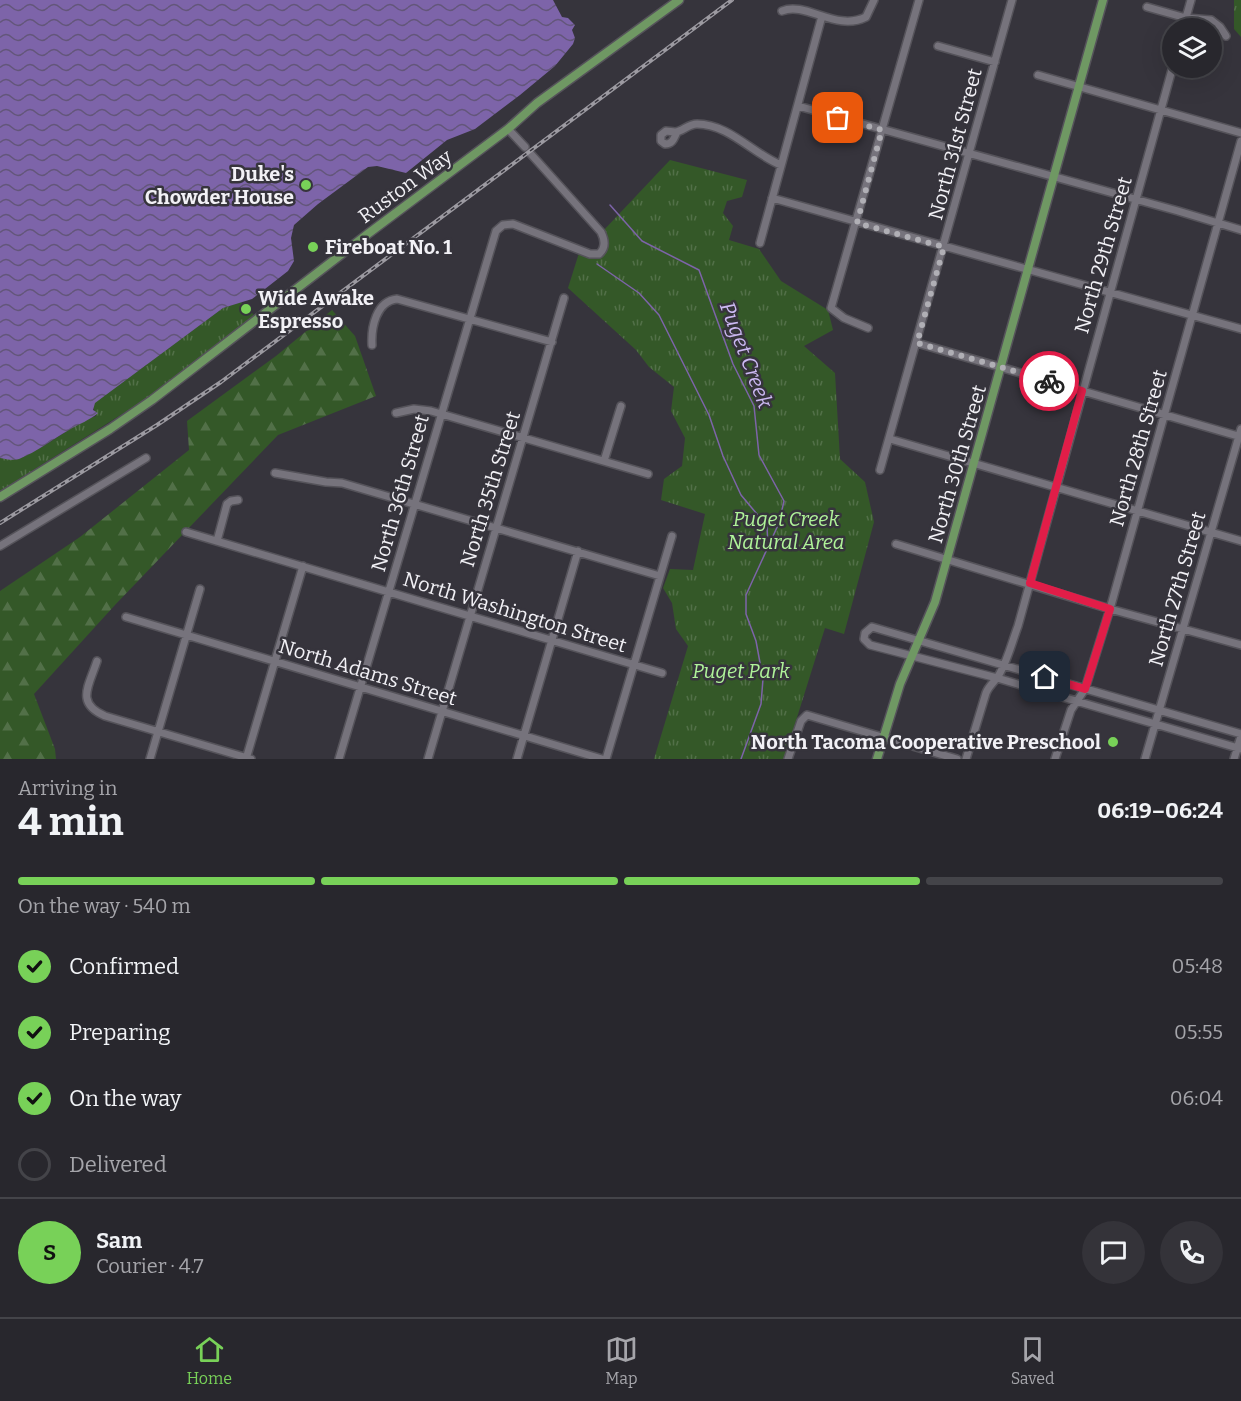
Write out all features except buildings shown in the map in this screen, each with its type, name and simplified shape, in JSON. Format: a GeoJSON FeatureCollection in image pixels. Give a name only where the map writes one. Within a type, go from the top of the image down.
{"type":"FeatureCollection","features":[{"type":"Feature","properties":{"kind":"main road","name":"Ruston Way"},"geometry":{"type":"LineString","coordinates":[[0,497],[110,429],[152,400],[397,211],[508,129],[537,103],[680,0]]}},
{"type":"Feature","properties":{"kind":"main road","name":"North 30th Street"},"geometry":{"type":"LineString","coordinates":[[877,759],[900,684],[935,602],[948,559],[1103,0]]}},
{"type":"Feature","properties":{"kind":"street"},"geometry":{"type":"LineString","coordinates":[[782,11],[794,9],[852,22],[866,17],[874,0]]}},
{"type":"Feature","properties":{"kind":"street"},"geometry":{"type":"LineString","coordinates":[[868,328],[844,318],[831,308],[919,0]]}},
{"type":"Feature","properties":{"kind":"street","name":"North 31st Street"},"geometry":{"type":"LineString","coordinates":[[880,470],[1012,0]]}},
{"type":"Feature","properties":{"kind":"street"},"geometry":{"type":"LineString","coordinates":[[1147,7],[1186,18],[1191,0]]}},
{"type":"Feature","properties":{"kind":"street"},"geometry":{"type":"LineString","coordinates":[[760,243],[822,16]]}},
{"type":"Feature","properties":{"kind":"street"},"geometry":{"type":"LineString","coordinates":[[1222,30],[1226,36]]}},
{"type":"Feature","properties":{"kind":"street"},"geometry":{"type":"LineString","coordinates":[[938,46],[995,63]]}},
{"type":"Feature","properties":{"kind":"street"},"geometry":{"type":"LineString","coordinates":[[1038,75],[1241,133]]}},
{"type":"Feature","properties":{"kind":"street","name":"North 29th Street"},"geometry":{"type":"LineString","coordinates":[[966,759],[986,693],[989,685],[997,678],[1004,665],[1030,583],[1170,78]]}},
{"type":"Feature","properties":{"kind":"street"},"geometry":{"type":"LineString","coordinates":[[798,106],[1241,231]]}},
{"type":"Feature","properties":{"kind":"street"},"geometry":{"type":"LineString","coordinates":[[676,132],[694,124],[706,126],[733,136],[767,160],[781,165]]}},
{"type":"Feature","properties":{"kind":"street","name":"North 36th Street"},"geometry":{"type":"LineString","coordinates":[[339,759],[494,237],[501,226],[513,224],[593,254],[601,253],[605,242],[601,232],[508,129]]}},
{"type":"Feature","properties":{"kind":"street","name":"North 28th Street"},"geometry":{"type":"LineString","coordinates":[[1055,759],[1076,702],[1085,689],[1110,609],[1241,141]]}},
{"type":"Feature","properties":{"kind":"street"},"geometry":{"type":"LineString","coordinates":[[772,198],[1241,329]]}},
{"type":"Feature","properties":{"kind":"street","name":"North 35th Street"},"geometry":{"type":"LineString","coordinates":[[428,759],[564,298]]}},
{"type":"Feature","properties":{"kind":"street"},"geometry":{"type":"LineString","coordinates":[[372,345],[372,330],[376,317],[384,305],[394,299],[552,342]]}},
{"type":"Feature","properties":{"kind":"street"},"geometry":{"type":"LineString","coordinates":[[917,343],[1164,415],[1240,434]]}},
{"type":"Feature","properties":{"kind":"street"},"geometry":{"type":"LineString","coordinates":[[604,461],[621,406]]}},
{"type":"Feature","properties":{"kind":"street"},"geometry":{"type":"LineString","coordinates":[[396,413],[420,409],[441,414],[648,474]]}},
{"type":"Feature","properties":{"kind":"street","name":"North 27th Street"},"geometry":{"type":"LineString","coordinates":[[1145,759],[1240,434]]}},
{"type":"Feature","properties":{"kind":"street"},"geometry":{"type":"LineString","coordinates":[[890,439],[1241,541]]}},
{"type":"Feature","properties":{"kind":"street"},"geometry":{"type":"LineString","coordinates":[[0,546],[146,458]]}},
{"type":"Feature","properties":{"kind":"street"},"geometry":{"type":"LineString","coordinates":[[275,473],[326,482],[340,482],[497,526],[660,576]]}},
{"type":"Feature","properties":{"kind":"street"},"geometry":{"type":"LineString","coordinates":[[217,541],[227,504],[238,500]]}},
{"type":"Feature","properties":{"kind":"street","name":"North Washington Street"},"geometry":{"type":"LineString","coordinates":[[186,532],[662,673]]}},
{"type":"Feature","properties":{"kind":"street"},"geometry":{"type":"LineString","coordinates":[[604,759],[672,536]]}},
{"type":"Feature","properties":{"kind":"street"},"geometry":{"type":"LineString","coordinates":[[896,544],[1110,609],[1241,645]]}},
{"type":"Feature","properties":{"kind":"street"},"geometry":{"type":"LineString","coordinates":[[517,759],[578,551]]}},
{"type":"Feature","properties":{"kind":"street"},"geometry":{"type":"LineString","coordinates":[[97,661],[87,693],[89,706],[105,716],[248,758],[303,566]]}},
{"type":"Feature","properties":{"kind":"street"},"geometry":{"type":"LineString","coordinates":[[150,759],[201,589]]}},
{"type":"Feature","properties":{"kind":"street","name":"North Adams Street"},"geometry":{"type":"LineString","coordinates":[[126,617],[604,759]]}},
{"type":"Feature","properties":{"kind":"street"},"geometry":{"type":"LineString","coordinates":[[1234,759],[1239,748],[1241,735],[920,640],[872,627],[865,633],[864,639],[867,644],[997,678],[1239,748]]}},
{"type":"Feature","properties":{"kind":"street"},"geometry":{"type":"LineString","coordinates":[[788,759],[801,721],[807,715],[957,759]]}},
{"type":"Feature","properties":{"kind":"green space"},"geometry":{"type":"Polygon","coordinates":[[[1234,0],[1241,0],[1241,37],[1234,29],[1234,0]]]}},
{"type":"Feature","properties":{"kind":"green space","name":"Puget Creek Natural Area"},"geometry":{"type":"Polygon","coordinates":[[[670,160],[747,180],[742,197],[727,201],[723,213],[733,226],[729,240],[759,249],[781,281],[828,310],[833,330],[804,346],[835,373],[840,459],[865,482],[874,522],[844,634],[825,628],[784,759],[654,759],[688,646],[676,629],[672,603],[663,588],[670,569],[693,570],[705,514],[661,500],[664,479],[682,466],[685,438],[671,411],[674,387],[649,367],[636,350],[568,288],[579,253],[586,256],[601,255],[603,231],[670,160]]]}},
{"type":"Feature","properties":{"kind":"green space"},"geometry":{"type":"Polygon","coordinates":[[[241,302],[254,315],[146,399],[0,491],[0,458],[25,455],[96,416],[94,403],[223,308],[241,302]]]}},
{"type":"Feature","properties":{"kind":"green space"},"geometry":{"type":"Polygon","coordinates":[[[332,310],[355,336],[376,396],[278,435],[115,605],[34,694],[55,749],[56,759],[0,759],[0,591],[80,537],[189,450],[187,421],[276,356],[332,310]]]}},
{"type":"Feature","properties":{"kind":"water"},"geometry":{"type":"Polygon","coordinates":[[[0,0],[553,0],[562,17],[568,18],[575,25],[572,30],[575,38],[573,44],[555,66],[475,129],[447,140],[406,173],[377,166],[368,167],[318,204],[294,225],[291,238],[294,261],[288,271],[252,299],[223,308],[95,403],[93,410],[98,413],[32,453],[12,460],[0,458],[0,0]]]}},
{"type":"Feature","properties":{"kind":"waterway","name":"Puget Creek"},"geometry":{"type":"LineString","coordinates":[[610,205],[642,241],[699,270],[733,364],[754,406],[759,455],[784,501],[779,523],[746,595],[746,614],[756,641],[763,679],[761,704],[741,759]]}},
{"type":"Feature","properties":{"kind":"waterway"},"geometry":{"type":"LineString","coordinates":[[597,264],[639,293],[659,315],[709,415],[723,456],[741,495],[767,526],[768,547]]}},
{"type":"Feature","properties":{"kind":"railway"},"geometry":{"type":"LineString","coordinates":[[0,523],[157,425],[221,382],[732,0]]}},
{"type":"Feature","properties":{"kind":"way so far"},"geometry":{"type":"LineString","coordinates":[[838,118],[882,130],[857,223],[944,247],[917,343],[1049,381]]}},
{"type":"Feature","properties":{"kind":"place","name":"Duke's Chowder House"},"geometry":{"type":"Point","coordinates":[306,185]}},
{"type":"Feature","properties":{"kind":"place","name":"Fireboat No. 1"},"geometry":{"type":"Point","coordinates":[313,247]}},
{"type":"Feature","properties":{"kind":"place","name":"Wide Awake Espresso"},"geometry":{"type":"Point","coordinates":[246,309]}},
{"type":"Feature","properties":{"kind":"place","name":"North Tacoma Cooperative Preschool"},"geometry":{"type":"Point","coordinates":[1113,742]}},
{"type":"Feature","properties":{"kind":"route"},"geometry":{"type":"LineString","coordinates":[[1045,677],[1085,689],[1110,609],[1030,583],[1082,391],[1049,381]]}},
{"type":"Feature","properties":{"kind":"park label","name":"Puget Park"},"geometry":{"type":"Point","coordinates":[741,671]}}]}
